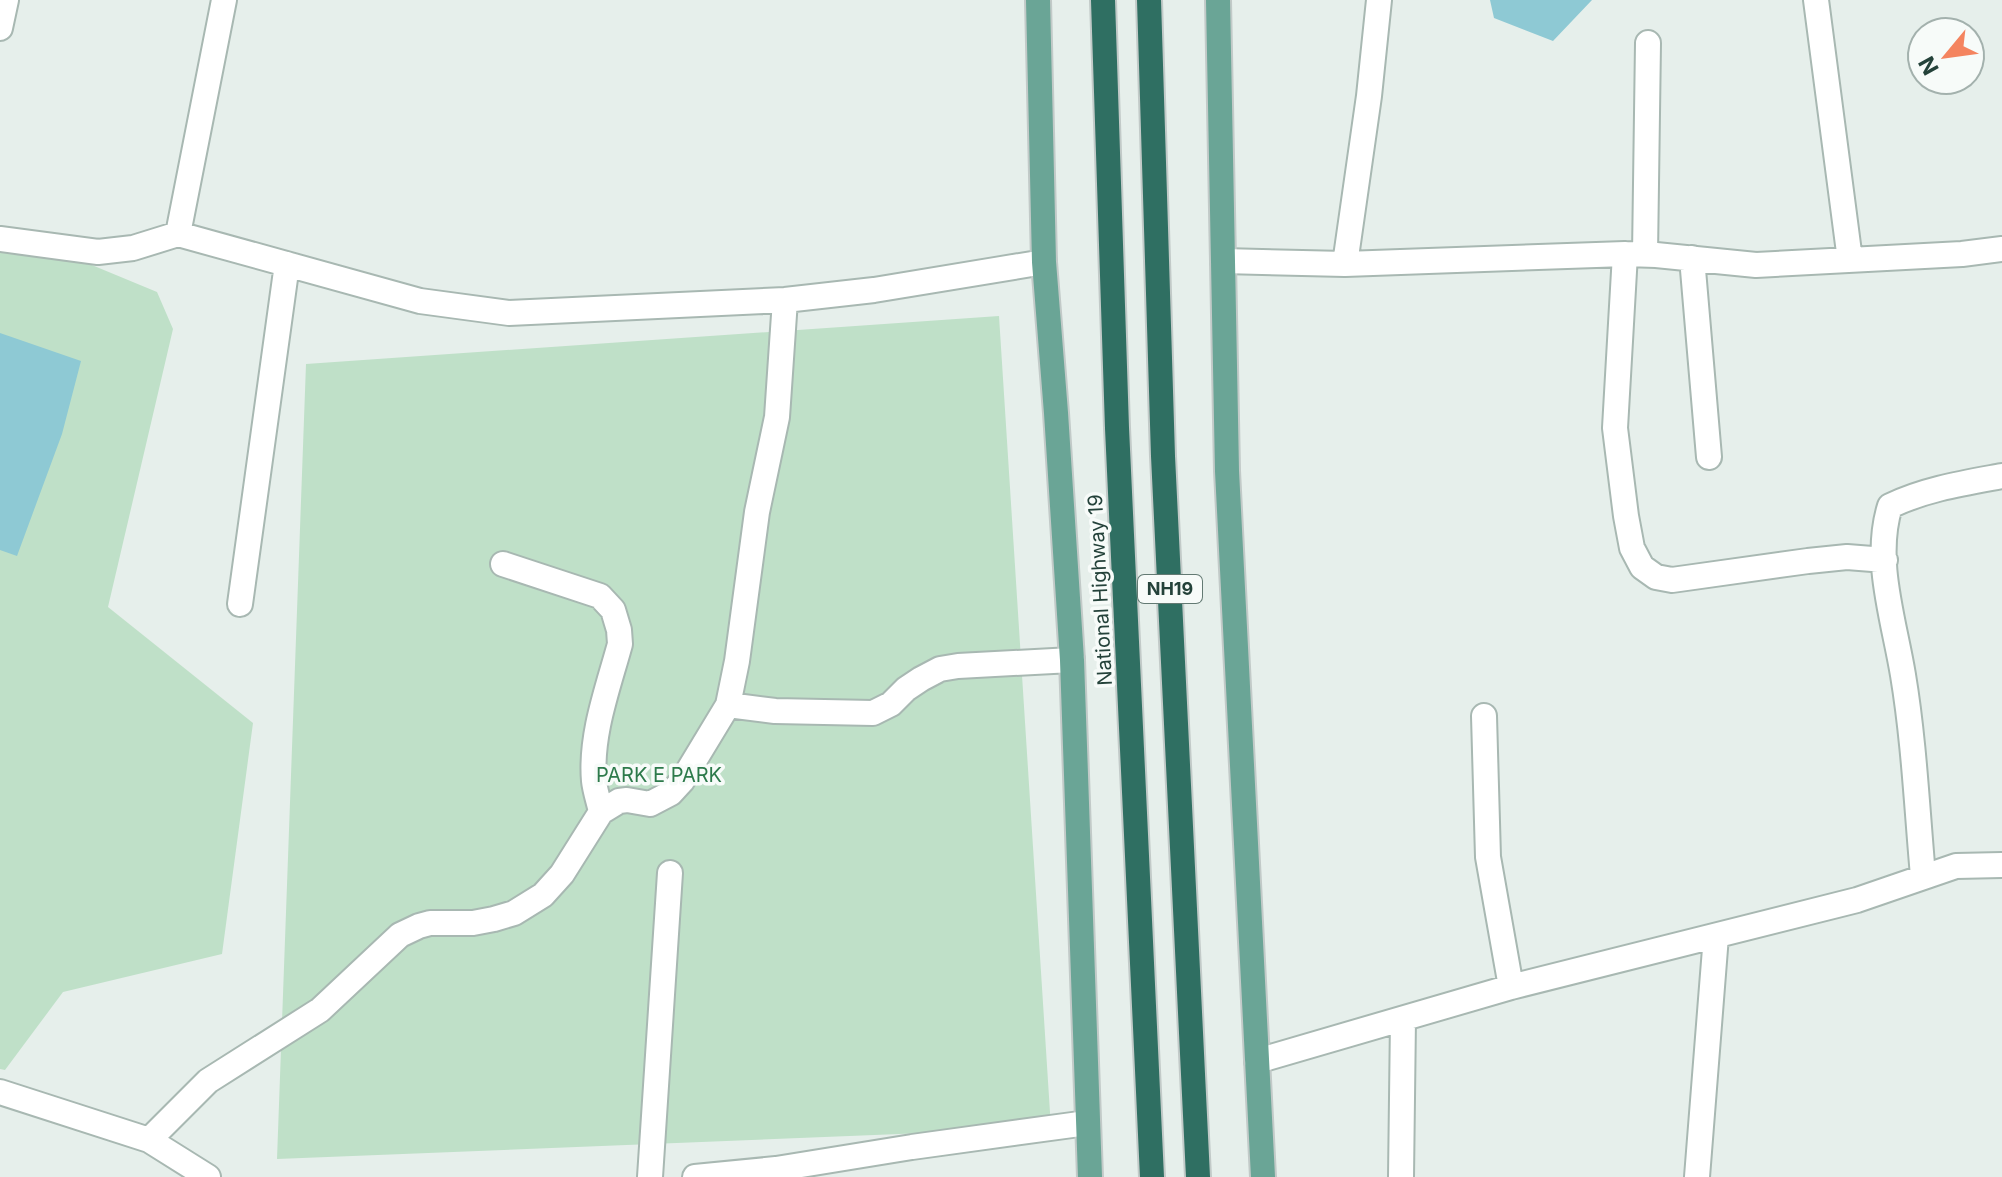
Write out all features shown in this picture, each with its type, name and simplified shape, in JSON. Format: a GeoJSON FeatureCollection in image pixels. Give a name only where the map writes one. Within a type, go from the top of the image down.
{"type":"FeatureCollection","features":[{"type":"Feature","properties":{"kind":"highway","name":"National Highway 19"},"geometry":{"type":"LineString","coordinates":[[1103,0],[1118,444],[1152,1177]]}},
{"type":"Feature","properties":{"kind":"highway","name":"NH19"},"geometry":{"type":"LineString","coordinates":[[1149,0],[1163,456],[1198,1177]]}},
{"type":"Feature","properties":{"kind":"main road"},"geometry":{"type":"LineString","coordinates":[[1038,0],[1044,262],[1072,660],[1090,1177]]}},
{"type":"Feature","properties":{"kind":"main road"},"geometry":{"type":"LineString","coordinates":[[1218,0],[1227,471],[1263,1177]]}},
{"type":"Feature","properties":{"kind":"street"},"geometry":{"type":"LineString","coordinates":[[0,28],[6,0]]}},
{"type":"Feature","properties":{"kind":"street"},"geometry":{"type":"LineString","coordinates":[[178,234],[224,0]]}},
{"type":"Feature","properties":{"kind":"street"},"geometry":{"type":"LineString","coordinates":[[1345,264],[1379,0]]}},
{"type":"Feature","properties":{"kind":"street"},"geometry":{"type":"LineString","coordinates":[[1816,0],[1850,260]]}},
{"type":"Feature","properties":{"kind":"street"},"geometry":{"type":"LineString","coordinates":[[1648,43],[1635,254],[1615,428],[1632,548],[1642,567],[1656,577],[1672,580],[1847,557],[1885,560]]}},
{"type":"Feature","properties":{"kind":"street"},"geometry":{"type":"LineString","coordinates":[[0,239],[98,252],[133,248],[178,234],[420,301],[509,313],[785,300],[874,290],[1044,262]]}},
{"type":"Feature","properties":{"kind":"street"},"geometry":{"type":"LineString","coordinates":[[1223,261],[1345,264],[1635,254],[1756,265],[2002,249]]}},
{"type":"Feature","properties":{"kind":"street"},"geometry":{"type":"LineString","coordinates":[[1692,258],[1709,457]]}},
{"type":"Feature","properties":{"kind":"street"},"geometry":{"type":"LineString","coordinates":[[240,604],[287,264]]}},
{"type":"Feature","properties":{"kind":"street"},"geometry":{"type":"LineString","coordinates":[[149,1140],[208,1081],[320,1010],[400,935],[430,923],[473,923],[514,913],[543,895],[562,874],[601,812],[619,801],[650,804],[671,793],[682,781],[728,705],[757,512],[777,417],[785,300]]}},
{"type":"Feature","properties":{"kind":"street"},"geometry":{"type":"LineString","coordinates":[[1923,876],[1905,690],[1889,601],[1883,526],[1890,506],[1904,499],[2002,476]]}},
{"type":"Feature","properties":{"kind":"street"},"geometry":{"type":"LineString","coordinates":[[503,564],[600,596],[613,610],[620,644],[597,731],[595,761],[594,781],[601,812]]}},
{"type":"Feature","properties":{"kind":"street"},"geometry":{"type":"LineString","coordinates":[[728,705],[775,711],[873,713],[940,669],[1072,660]]}},
{"type":"Feature","properties":{"kind":"street"},"geometry":{"type":"LineString","coordinates":[[1484,716],[1488,857],[1511,987]]}},
{"type":"Feature","properties":{"kind":"street"},"geometry":{"type":"LineString","coordinates":[[1257,1061],[1511,987],[1857,900],[1956,866],[2002,865]]}},
{"type":"Feature","properties":{"kind":"street"},"geometry":{"type":"LineString","coordinates":[[650,1177],[670,873]]}},
{"type":"Feature","properties":{"kind":"street"},"geometry":{"type":"LineString","coordinates":[[1697,1177],[1716,936]]}},
{"type":"Feature","properties":{"kind":"street"},"geometry":{"type":"LineString","coordinates":[[1401,1177],[1403,1019]]}},
{"type":"Feature","properties":{"kind":"street"},"geometry":{"type":"LineString","coordinates":[[0,1092],[149,1140],[208,1177]]}},
{"type":"Feature","properties":{"kind":"street"},"geometry":{"type":"LineString","coordinates":[[695,1177],[776,1169],[1087,1123]]}},
{"type":"Feature","properties":{"kind":"green space"},"geometry":{"type":"Polygon","coordinates":[[[0,227],[157,292],[173,329],[108,607],[253,723],[222,954],[63,992],[5,1070],[0,1069],[0,227]]]}},
{"type":"Feature","properties":{"kind":"green space","name":"PARK E PARK"},"geometry":{"type":"Polygon","coordinates":[[[999,316],[1051,1128],[277,1159],[306,364],[999,316]]]}},
{"type":"Feature","properties":{"kind":"water"},"geometry":{"type":"Polygon","coordinates":[[[1490,0],[1592,0],[1553,41],[1494,18],[1490,0]]]}},
{"type":"Feature","properties":{"kind":"water"},"geometry":{"type":"Polygon","coordinates":[[[0,333],[81,361],[62,434],[17,556],[0,550],[0,333]]]}}]}
